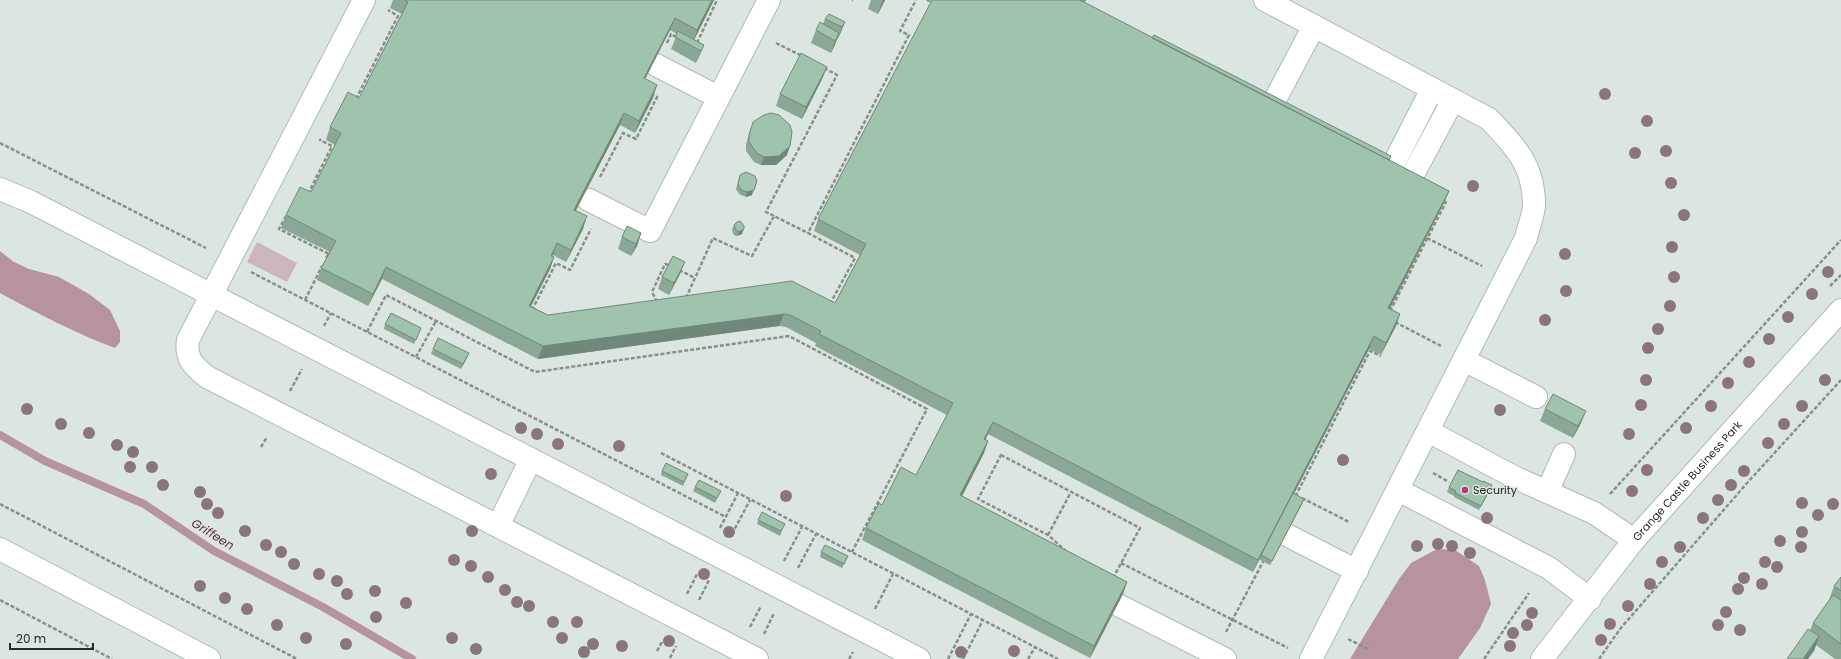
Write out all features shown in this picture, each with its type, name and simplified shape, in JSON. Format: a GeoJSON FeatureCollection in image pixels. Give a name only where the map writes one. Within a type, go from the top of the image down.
{"type":"FeatureCollection","features":[{"type":"Feature","properties":{"kind":"street"},"geometry":{"type":"LineString","coordinates":[[364,0],[188,340],[187,348],[191,362],[207,377],[757,659]]}},
{"type":"Feature","properties":{"kind":"street"},"geometry":{"type":"LineString","coordinates":[[589,200],[650,231],[769,0]]}},
{"type":"Feature","properties":{"kind":"street"},"geometry":{"type":"LineString","coordinates":[[1265,0],[1489,119],[1515,145],[1530,171],[1535,203],[1526,238],[1311,659]]}},
{"type":"Feature","properties":{"kind":"street"},"geometry":{"type":"LineString","coordinates":[[1271,107],[1314,26]]}},
{"type":"Feature","properties":{"kind":"street"},"geometry":{"type":"LineString","coordinates":[[656,65],[718,97]]}},
{"type":"Feature","properties":{"kind":"street"},"geometry":{"type":"LineString","coordinates":[[1391,169],[1432,89]]}},
{"type":"Feature","properties":{"kind":"street"},"geometry":{"type":"LineString","coordinates":[[1410,180],[1453,100]]}},
{"type":"Feature","properties":{"kind":"street"},"geometry":{"type":"LineString","coordinates":[[0,189],[31,202],[211,296],[919,659]]}},
{"type":"Feature","properties":{"kind":"street","name":"Grange Castle Business Park"},"geometry":{"type":"LineString","coordinates":[[1542,659],[1590,599],[1634,540],[1841,310]]}},
{"type":"Feature","properties":{"kind":"street"},"geometry":{"type":"LineString","coordinates":[[1464,360],[1536,397]]}},
{"type":"Feature","properties":{"kind":"street"},"geometry":{"type":"LineString","coordinates":[[1428,431],[1514,478],[1594,513],[1634,540]]}},
{"type":"Feature","properties":{"kind":"street"},"geometry":{"type":"LineString","coordinates":[[1547,492],[1564,454]]}},
{"type":"Feature","properties":{"kind":"street"},"geometry":{"type":"LineString","coordinates":[[498,526],[531,459]]}},
{"type":"Feature","properties":{"kind":"street"},"geometry":{"type":"LineString","coordinates":[[1398,490],[1549,568],[1590,599]]}},
{"type":"Feature","properties":{"kind":"street"},"geometry":{"type":"LineString","coordinates":[[1280,531],[1357,571]]}},
{"type":"Feature","properties":{"kind":"street"},"geometry":{"type":"LineString","coordinates":[[0,549],[187,654],[209,659]]}},
{"type":"Feature","properties":{"kind":"street"},"geometry":{"type":"LineString","coordinates":[[1118,605],[1220,656]]}},
{"type":"Feature","properties":{"kind":"path"},"geometry":{"type":"LineString","coordinates":[[695,47],[717,0]]}},
{"type":"Feature","properties":{"kind":"path"},"geometry":{"type":"LineString","coordinates":[[808,233],[909,35],[900,31],[916,0]]}},
{"type":"Feature","properties":{"kind":"path"},"geometry":{"type":"LineString","coordinates":[[353,106],[398,16],[385,9],[387,4]]}},
{"type":"Feature","properties":{"kind":"path"},"geometry":{"type":"LineString","coordinates":[[752,31],[809,60]]}},
{"type":"Feature","properties":{"kind":"path"},"geometry":{"type":"LineString","coordinates":[[589,200],[623,133],[636,139],[657,97],[643,90],[671,34],[683,41]]}},
{"type":"Feature","properties":{"kind":"path"},"geometry":{"type":"LineString","coordinates":[[823,68],[837,75],[766,212],[855,258],[828,309]]}},
{"type":"Feature","properties":{"kind":"path"},"geometry":{"type":"LineString","coordinates":[[304,201],[332,146],[320,140],[324,133]]}},
{"type":"Feature","properties":{"kind":"path"},"geometry":{"type":"LineString","coordinates":[[0,143],[726,517]]}},
{"type":"Feature","properties":{"kind":"path"},"geometry":{"type":"LineString","coordinates":[[1386,318],[1446,202],[1440,199]]}},
{"type":"Feature","properties":{"kind":"path"},"geometry":{"type":"LineString","coordinates":[[289,210],[279,229],[329,254],[305,300]]}},
{"type":"Feature","properties":{"kind":"path"},"geometry":{"type":"LineString","coordinates":[[683,304],[713,238],[752,256],[774,216]]}},
{"type":"Feature","properties":{"kind":"path"},"geometry":{"type":"LineString","coordinates":[[530,316],[556,263],[570,270],[592,227]]}},
{"type":"Feature","properties":{"kind":"path"},"geometry":{"type":"LineString","coordinates":[[1427,238],[1482,266]]}},
{"type":"Feature","properties":{"kind":"path"},"geometry":{"type":"LineString","coordinates":[[1607,497],[1841,240]]}},
{"type":"Feature","properties":{"kind":"path"},"geometry":{"type":"LineString","coordinates":[[660,308],[652,292],[665,264],[695,278]]}},
{"type":"Feature","properties":{"kind":"path"},"geometry":{"type":"LineString","coordinates":[[367,332],[386,295],[535,372],[789,336],[928,409],[852,552]]}},
{"type":"Feature","properties":{"kind":"path"},"geometry":{"type":"LineString","coordinates":[[261,447],[331,313]]}},
{"type":"Feature","properties":{"kind":"path"},"geometry":{"type":"LineString","coordinates":[[416,357],[436,320]]}},
{"type":"Feature","properties":{"kind":"path"},"geometry":{"type":"LineString","coordinates":[[1393,321],[1441,346]]}},
{"type":"Feature","properties":{"kind":"path"},"geometry":{"type":"LineString","coordinates":[[1350,522],[1296,495],[1370,351],[1381,356]]}},
{"type":"Feature","properties":{"kind":"path"},"geometry":{"type":"LineString","coordinates":[[1599,659],[1620,629],[1748,482],[1841,380]]}},
{"type":"Feature","properties":{"kind":"path"},"geometry":{"type":"LineString","coordinates":[[661,454],[1058,659]]}},
{"type":"Feature","properties":{"kind":"path"},"geometry":{"type":"LineString","coordinates":[[1001,455],[1071,492],[1140,528],[1112,580],[1078,562],[1048,535],[978,499],[1001,455]]}},
{"type":"Feature","properties":{"kind":"path"},"geometry":{"type":"LineString","coordinates":[[1048,535],[1071,492]]}},
{"type":"Feature","properties":{"kind":"path"},"geometry":{"type":"LineString","coordinates":[[0,504],[297,659]]}},
{"type":"Feature","properties":{"kind":"path"},"geometry":{"type":"LineString","coordinates":[[1220,656],[1232,620],[1280,531]]}},
{"type":"Feature","properties":{"kind":"path"},"geometry":{"type":"LineString","coordinates":[[1121,563],[1291,650]]}},
{"type":"Feature","properties":{"kind":"path"},"geometry":{"type":"LineString","coordinates":[[1484,659],[1529,593]]}},
{"type":"Feature","properties":{"kind":"path"},"geometry":{"type":"LineString","coordinates":[[0,600],[112,659]]}},
{"type":"Feature","properties":{"kind":"path"},"geometry":{"type":"LineString","coordinates":[[948,659],[972,614]]}},
{"type":"Feature","properties":{"kind":"path"},"geometry":{"type":"LineString","coordinates":[[963,659],[983,620]]}},
{"type":"Feature","properties":{"kind":"path"},"geometry":{"type":"LineString","coordinates":[[1344,637],[1368,649]]}},
{"type":"Feature","properties":{"kind":"path"},"geometry":{"type":"LineString","coordinates":[[1028,659],[1035,647]]}},
{"type":"Feature","properties":{"kind":"path"},"geometry":{"type":"LineString","coordinates":[[1046,659],[1048,654]]}},
{"type":"Feature","properties":{"kind":"shaded area"},"geometry":{"type":"Polygon","coordinates":[[[257,242],[297,263],[287,282],[247,262],[257,242]]]}},
{"type":"Feature","properties":{"kind":"shaded area"},"geometry":{"type":"Polygon","coordinates":[[[0,251],[14,262],[29,269],[59,277],[89,294],[110,310],[120,331],[120,342],[115,348],[85,336],[0,293],[0,251]]]}},
{"type":"Feature","properties":{"kind":"shaded area"},"geometry":{"type":"Polygon","coordinates":[[[1437,549],[1455,550],[1479,566],[1485,580],[1491,604],[1480,628],[1458,659],[1350,659],[1399,579],[1411,563],[1437,549]]]}},
{"type":"Feature","properties":{"kind":"building"},"geometry":{"type":"Polygon","coordinates":[[[404,0],[712,0],[697,30],[675,18],[644,78],[657,85],[639,121],[624,113],[574,210],[587,216],[571,250],[557,243],[551,256],[554,257],[529,306],[548,315],[792,281],[835,303],[866,244],[818,219],[932,0],[1080,0],[1449,191],[1388,308],[1400,314],[1386,343],[1374,336],[1258,560],[993,422],[984,439],[988,441],[960,495],[1127,582],[1094,646],[866,528],[879,503],[882,505],[901,467],[916,475],[953,403],[819,334],[821,331],[790,315],[784,314],[543,346],[386,267],[373,294],[321,268],[336,241],[286,215],[300,187],[311,192],[341,133],[330,127],[348,92],[359,98],[408,2],[404,0]]]}},
{"type":"Feature","properties":{"kind":"building"},"geometry":{"type":"Polygon","coordinates":[[[829,14],[845,22],[842,27],[825,19],[829,14]]]}},
{"type":"Feature","properties":{"kind":"building"},"geometry":{"type":"Polygon","coordinates":[[[820,22],[839,33],[835,41],[816,30],[820,22]]]}},
{"type":"Feature","properties":{"kind":"building"},"geometry":{"type":"Polygon","coordinates":[[[678,31],[704,45],[701,51],[675,37],[678,31]]]}},
{"type":"Feature","properties":{"kind":"building"},"geometry":{"type":"Polygon","coordinates":[[[1154,35],[1391,156],[1389,160],[1152,38],[1154,35]]]}},
{"type":"Feature","properties":{"kind":"building"},"geometry":{"type":"Polygon","coordinates":[[[801,53],[827,67],[806,107],[780,94],[801,53]]]}},
{"type":"Feature","properties":{"kind":"building"},"geometry":{"type":"Polygon","coordinates":[[[771,113],[779,115],[790,125],[792,132],[790,146],[779,156],[764,157],[757,153],[749,142],[749,135],[753,122],[764,115],[771,113]]]}},
{"type":"Feature","properties":{"kind":"building"},"geometry":{"type":"Polygon","coordinates":[[[746,172],[755,176],[757,181],[754,190],[747,192],[741,190],[738,184],[740,175],[746,172]]]}},
{"type":"Feature","properties":{"kind":"building"},"geometry":{"type":"Polygon","coordinates":[[[740,221],[744,226],[744,229],[739,232],[736,230],[734,225],[740,221]]]}},
{"type":"Feature","properties":{"kind":"building"},"geometry":{"type":"Polygon","coordinates":[[[627,226],[641,233],[636,244],[622,237],[627,226]]]}},
{"type":"Feature","properties":{"kind":"building"},"geometry":{"type":"Polygon","coordinates":[[[673,256],[685,262],[674,283],[662,277],[673,256]]]}},
{"type":"Feature","properties":{"kind":"building"},"geometry":{"type":"Polygon","coordinates":[[[391,313],[421,328],[416,340],[385,324],[391,313]]]}},
{"type":"Feature","properties":{"kind":"building"},"geometry":{"type":"Polygon","coordinates":[[[438,338],[469,353],[463,364],[433,349],[438,338]]]}},
{"type":"Feature","properties":{"kind":"building"},"geometry":{"type":"Polygon","coordinates":[[[1553,394],[1586,411],[1578,426],[1545,409],[1553,394]]]}},
{"type":"Feature","properties":{"kind":"building"},"geometry":{"type":"Polygon","coordinates":[[[666,463],[688,474],[684,482],[662,471],[666,463]]]}},
{"type":"Feature","properties":{"kind":"building","name":"Security"},"geometry":{"type":"Polygon","coordinates":[[[1458,470],[1492,485],[1481,506],[1455,493],[1456,491],[1449,487],[1458,470]]]}},
{"type":"Feature","properties":{"kind":"building"},"geometry":{"type":"Polygon","coordinates":[[[699,480],[721,491],[717,498],[695,487],[699,480]]]}},
{"type":"Feature","properties":{"kind":"building"},"geometry":{"type":"Polygon","coordinates":[[[1293,493],[1304,499],[1272,561],[1261,555],[1293,493]]]}},
{"type":"Feature","properties":{"kind":"building"},"geometry":{"type":"Polygon","coordinates":[[[762,512],[785,524],[781,531],[758,520],[762,512]]]}},
{"type":"Feature","properties":{"kind":"building"},"geometry":{"type":"Polygon","coordinates":[[[825,545],[848,556],[844,564],[821,552],[825,545]]]}},
{"type":"Feature","properties":{"kind":"building"},"geometry":{"type":"Polygon","coordinates":[[[1841,577],[1841,591],[1834,586],[1841,577]]]}},
{"type":"Feature","properties":{"kind":"building"},"geometry":{"type":"Polygon","coordinates":[[[1833,595],[1841,600],[1841,644],[1813,623],[1833,595]]]}},
{"type":"Feature","properties":{"kind":"building"},"geometry":{"type":"Polygon","coordinates":[[[1808,629],[1819,636],[1803,659],[1787,659],[1808,629]]]}},
{"type":"Feature","properties":{"kind":"waterway","name":"Griffeen"},"geometry":{"type":"LineString","coordinates":[[0,435],[45,461],[144,504],[214,551],[323,607],[412,659]]}},
{"type":"Feature","properties":{"kind":"place","name":"Security"},"geometry":{"type":"Point","coordinates":[1465,490]}}]}
